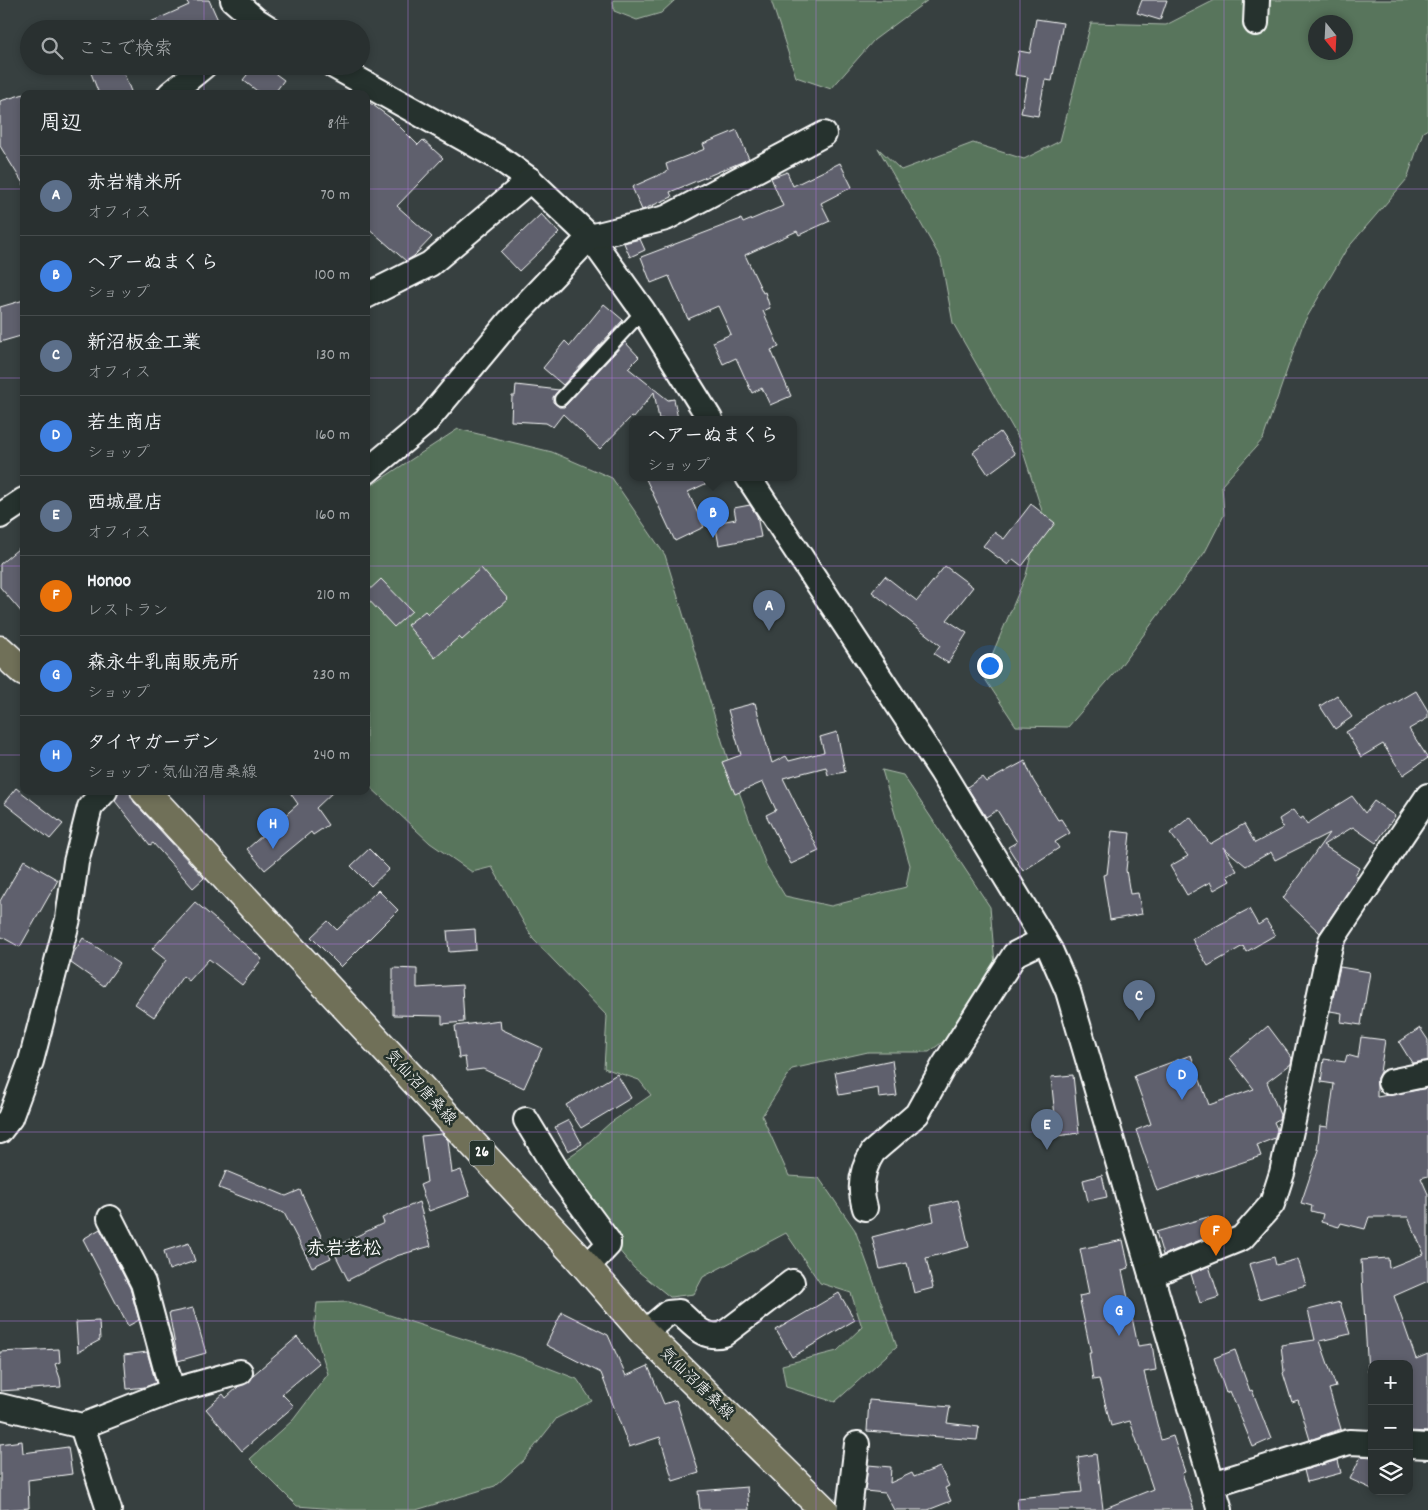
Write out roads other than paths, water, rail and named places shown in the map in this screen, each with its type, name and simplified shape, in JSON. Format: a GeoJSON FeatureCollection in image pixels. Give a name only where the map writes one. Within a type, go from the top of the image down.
{"type":"FeatureCollection","features":[{"type":"Feature","properties":{"kind":"main road"},"geometry":{"type":"LineString","coordinates":[[0,650],[20,668]]}},
{"type":"Feature","properties":{"kind":"main road","name":"気仙沼唐桑線"},"geometry":{"type":"LineString","coordinates":[[149,795],[587,1267],[644,1334],[824,1510]]}},
{"type":"Feature","properties":{"kind":"street"},"geometry":{"type":"LineString","coordinates":[[233,0],[251,20]]}},
{"type":"Feature","properties":{"kind":"street"},"geometry":{"type":"LineString","coordinates":[[1256,23],[1257,0]]}},
{"type":"Feature","properties":{"kind":"street"},"geometry":{"type":"LineString","coordinates":[[175,90],[193,75]]}},
{"type":"Feature","properties":{"kind":"street"},"geometry":{"type":"LineString","coordinates":[[350,75],[499,158],[530,180],[590,237],[643,311],[708,416]]}},
{"type":"Feature","properties":{"kind":"street"},"geometry":{"type":"LineString","coordinates":[[370,469],[425,423],[509,322],[590,237],[666,218],[824,134]]}},
{"type":"Feature","properties":{"kind":"street"},"geometry":{"type":"LineString","coordinates":[[370,294],[430,264],[530,180]]}},
{"type":"Feature","properties":{"kind":"street"},"geometry":{"type":"LineString","coordinates":[[751,481],[936,764],[1044,940],[1068,990],[1220,1510]]}},
{"type":"Feature","properties":{"kind":"street"},"geometry":{"type":"LineString","coordinates":[[0,516],[20,503]]}},
{"type":"Feature","properties":{"kind":"street"},"geometry":{"type":"LineString","coordinates":[[0,1131],[10,1118],[34,1052],[68,919],[76,862],[90,807],[101,795]]}},
{"type":"Feature","properties":{"kind":"street"},"geometry":{"type":"LineString","coordinates":[[1151,1275],[1242,1238],[1272,1204],[1282,1173],[1331,941],[1428,796]]}},
{"type":"Feature","properties":{"kind":"street"},"geometry":{"type":"LineString","coordinates":[[865,1208],[861,1180],[873,1152],[918,1114],[943,1067],[1015,954],[1044,940]]}},
{"type":"Feature","properties":{"kind":"street"},"geometry":{"type":"LineString","coordinates":[[1390,1082],[1428,1074]]}},
{"type":"Feature","properties":{"kind":"street"},"geometry":{"type":"LineString","coordinates":[[526,1120],[560,1176],[608,1241],[608,1245],[587,1267]]}},
{"type":"Feature","properties":{"kind":"street"},"geometry":{"type":"LineString","coordinates":[[110,1218],[143,1282],[172,1391]]}},
{"type":"Feature","properties":{"kind":"street"},"geometry":{"type":"LineString","coordinates":[[644,1334],[668,1313],[678,1312],[704,1334],[713,1337],[724,1334],[792,1282]]}},
{"type":"Feature","properties":{"kind":"street"},"geometry":{"type":"LineString","coordinates":[[0,1406],[82,1426],[172,1391],[240,1372]]}},
{"type":"Feature","properties":{"kind":"street"},"geometry":{"type":"LineString","coordinates":[[82,1426],[109,1510]]}},
{"type":"Feature","properties":{"kind":"street"},"geometry":{"type":"LineString","coordinates":[[1213,1484],[1350,1442],[1368,1443]]}},
{"type":"Feature","properties":{"kind":"street"},"geometry":{"type":"LineString","coordinates":[[850,1510],[856,1444]]}},
{"type":"Feature","properties":{"kind":"street"},"geometry":{"type":"LineString","coordinates":[[1413,1445],[1428,1446]]}},
{"type":"Feature","properties":{"kind":"lane"},"geometry":{"type":"LineString","coordinates":[[561,398],[643,311]]}},
{"type":"Feature","properties":{"kind":"place","name":"ヘアーぬまくら"},"geometry":{"type":"Point","coordinates":[713,538]}},
{"type":"Feature","properties":{"kind":"place","name":"赤岩精米所"},"geometry":{"type":"Point","coordinates":[769,631]}},
{"type":"Feature","properties":{"kind":"place","name":"タイヤガーデン"},"geometry":{"type":"Point","coordinates":[273,849]}},
{"type":"Feature","properties":{"kind":"place","name":"新沼板金工業"},"geometry":{"type":"Point","coordinates":[1139,1021]}},
{"type":"Feature","properties":{"kind":"place","name":"若生商店"},"geometry":{"type":"Point","coordinates":[1182,1100]}},
{"type":"Feature","properties":{"kind":"place","name":"西城畳店"},"geometry":{"type":"Point","coordinates":[1047,1150]}},
{"type":"Feature","properties":{"kind":"place","name":"Honoo"},"geometry":{"type":"Point","coordinates":[1216,1256]}},
{"type":"Feature","properties":{"kind":"place","name":"森永牛乳南販売所"},"geometry":{"type":"Point","coordinates":[1119,1336]}},
{"type":"Feature","properties":{"kind":"district","name":"赤岩老松"},"geometry":{"type":"Point","coordinates":[344,1250]}}]}
